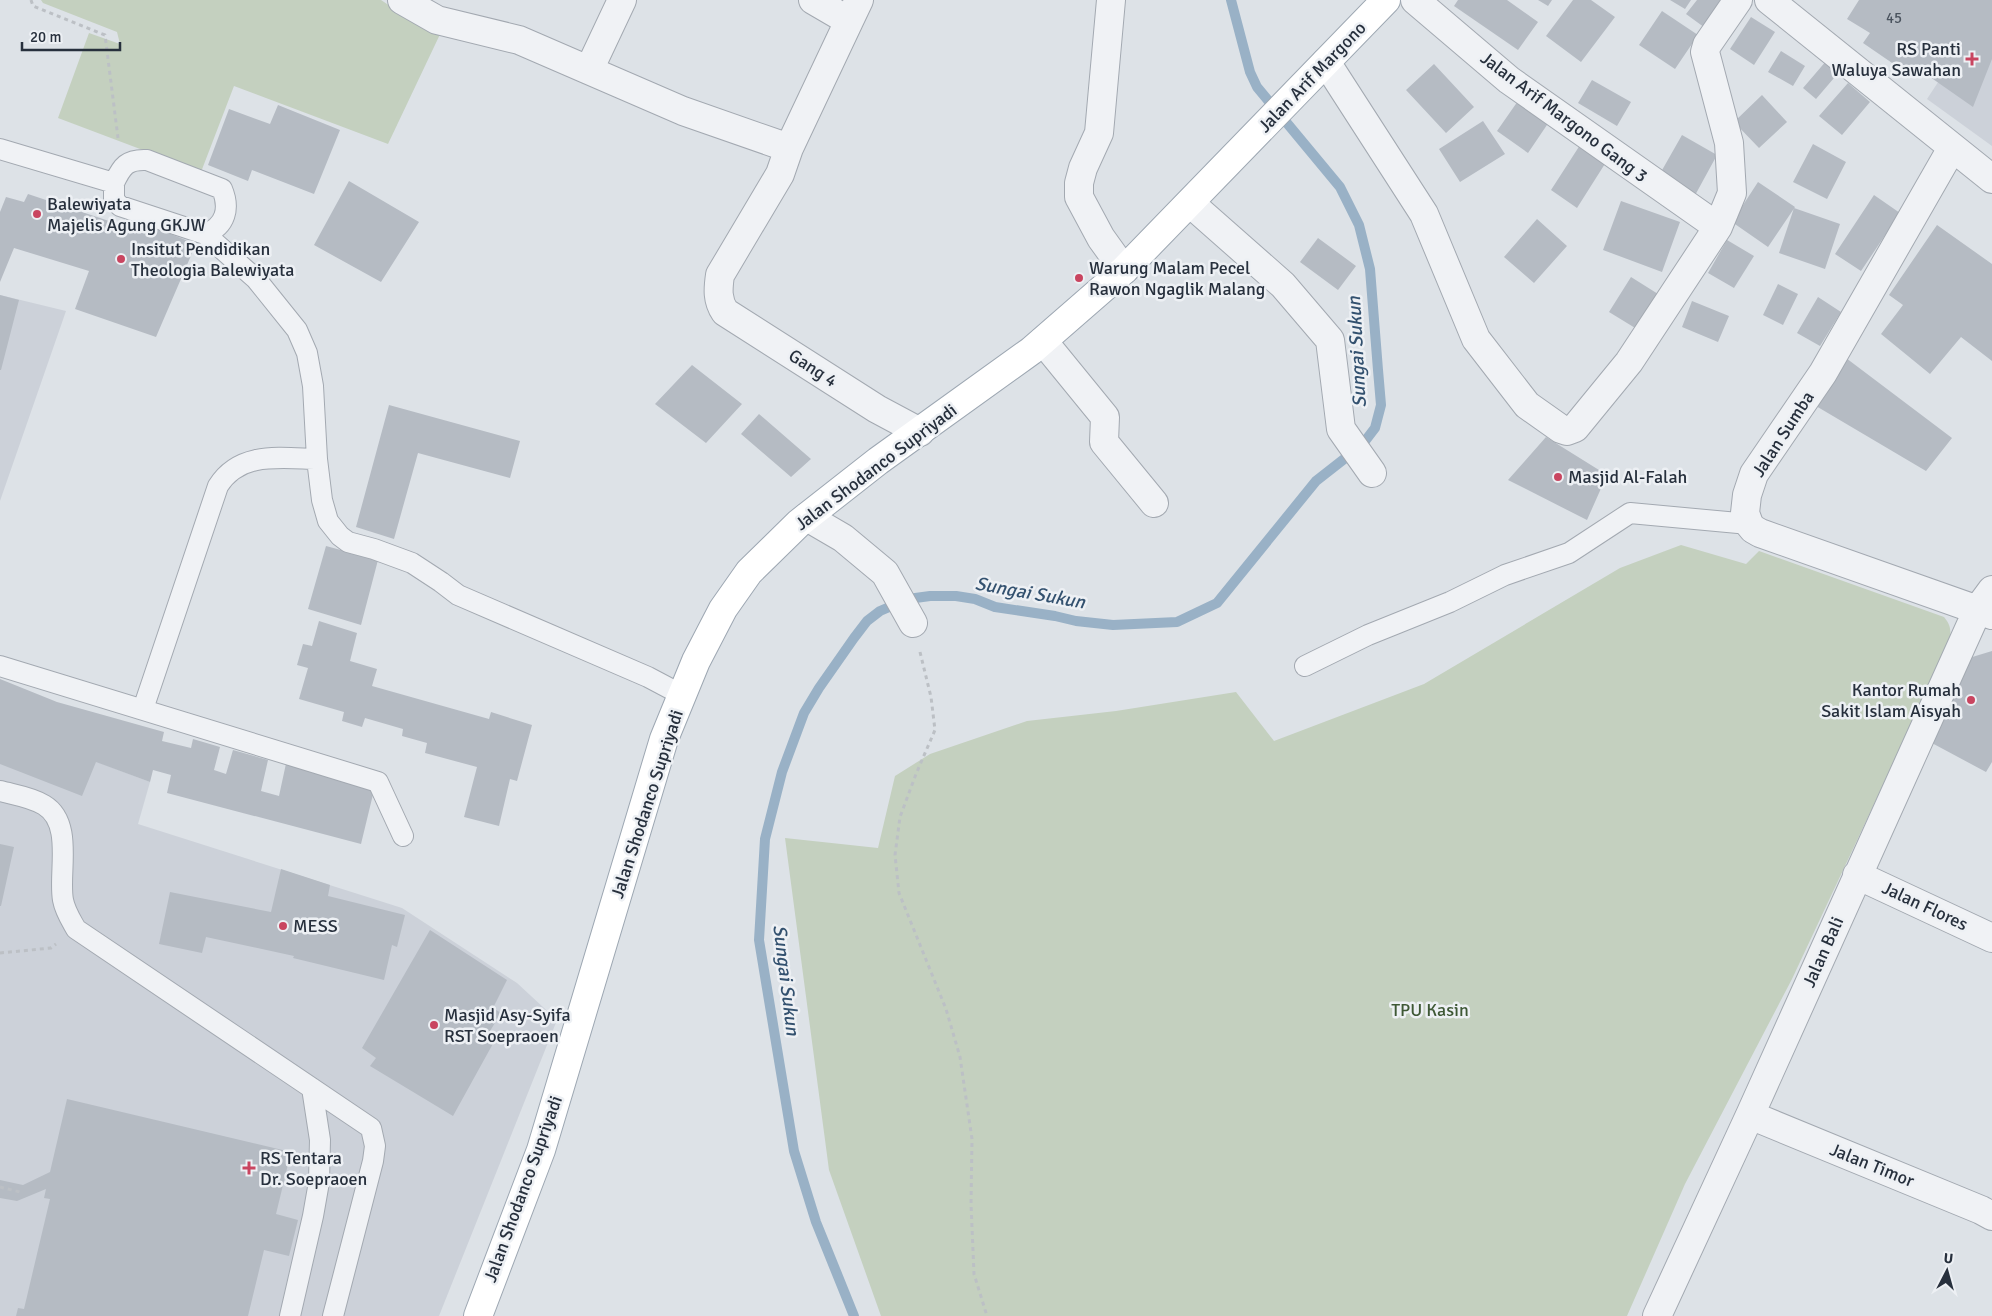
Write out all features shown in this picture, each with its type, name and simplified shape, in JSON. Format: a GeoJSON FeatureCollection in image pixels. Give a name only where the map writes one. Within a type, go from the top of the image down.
{"type":"FeatureCollection","features":[{"type":"Feature","properties":{"kind":"main road","name":"Jalan Arif Margono"},"geometry":{"type":"LineString","coordinates":[[1237,154],[1386,0]]}},
{"type":"Feature","properties":{"kind":"main road","name":"Jalan Shodanco Supriyadi"},"geometry":{"type":"LineString","coordinates":[[478,1316],[541,1150],[664,739],[696,661],[724,609],[749,572],[806,517],[878,461],[1043,341],[1124,270],[1237,154]]}},
{"type":"Feature","properties":{"kind":"street"},"geometry":{"type":"LineString","coordinates":[[402,0],[438,20],[519,40],[683,111],[789,148],[854,10],[813,0]]}},
{"type":"Feature","properties":{"kind":"street"},"geometry":{"type":"LineString","coordinates":[[589,70],[622,0]]}},
{"type":"Feature","properties":{"kind":"street"},"geometry":{"type":"LineString","coordinates":[[1111,0],[1099,133],[1083,168],[1079,183],[1079,198],[1100,238],[1124,270]]}},
{"type":"Feature","properties":{"kind":"street","name":"Jalan Arif Margono Gang 3"},"geometry":{"type":"LineString","coordinates":[[1415,0],[1509,80],[1718,227]]}},
{"type":"Feature","properties":{"kind":"street"},"geometry":{"type":"LineString","coordinates":[[1326,62],[1424,214],[1476,339],[1528,405],[1561,429],[1568,431],[1575,428],[1629,362],[1718,227],[1732,194],[1730,152],[1705,52],[1707,45],[1738,0]]}},
{"type":"Feature","properties":{"kind":"street"},"geometry":{"type":"LineString","coordinates":[[1769,0],[1952,148],[1992,178]]}},
{"type":"Feature","properties":{"kind":"street","name":"Gang 4"},"geometry":{"type":"LineString","coordinates":[[789,148],[780,174],[720,275],[718,293],[720,304],[726,312],[877,409],[920,432]]}},
{"type":"Feature","properties":{"kind":"street","name":"Jalan Sumba"},"geometry":{"type":"LineString","coordinates":[[1749,524],[1746,519],[1745,507],[1754,474],[1822,373],[1952,148]]}},
{"type":"Feature","properties":{"kind":"street"},"geometry":{"type":"LineString","coordinates":[[1190,203],[1283,285],[1330,340],[1341,429],[1372,473]]}},
{"type":"Feature","properties":{"kind":"street"},"geometry":{"type":"LineString","coordinates":[[1043,341],[1105,418],[1104,442],[1154,503]]}},
{"type":"Feature","properties":{"kind":"street"},"geometry":{"type":"LineString","coordinates":[[806,517],[843,538],[885,573],[913,623]]}},
{"type":"Feature","properties":{"kind":"street"},"geometry":{"type":"LineString","coordinates":[[1749,524],[1753,530],[1760,533],[1987,605]]}},
{"type":"Feature","properties":{"kind":"street","name":"Jalan Bali"},"geometry":{"type":"LineString","coordinates":[[1658,1316],[1857,875],[1987,605]]}},
{"type":"Feature","properties":{"kind":"street","name":"Jalan Flores"},"geometry":{"type":"LineString","coordinates":[[1857,875],[1992,938]]}},
{"type":"Feature","properties":{"kind":"street","name":"Jalan Timor"},"geometry":{"type":"LineString","coordinates":[[1750,1115],[1972,1206],[1992,1216]]}},
{"type":"Feature","properties":{"kind":"lane"},"geometry":{"type":"LineString","coordinates":[[0,149],[118,174]]}},
{"type":"Feature","properties":{"kind":"lane"},"geometry":{"type":"LineString","coordinates":[[205,234],[214,230],[222,222],[227,202],[222,189],[147,160],[137,159],[118,174],[114,200],[120,206],[205,234],[256,279],[297,330],[307,353],[313,386],[317,459],[322,500],[328,520],[340,536],[348,542],[374,549],[412,564],[458,595],[648,677],[682,695]]}},
{"type":"Feature","properties":{"kind":"lane"},"geometry":{"type":"LineString","coordinates":[[142,709],[218,486],[225,475],[241,465],[264,457],[317,459]]}},
{"type":"Feature","properties":{"kind":"lane"},"geometry":{"type":"LineString","coordinates":[[1305,666],[1368,635],[1450,602],[1505,576],[1569,553],[1630,513],[1749,524]]}},
{"type":"Feature","properties":{"kind":"lane"},"geometry":{"type":"LineString","coordinates":[[0,666],[378,782],[403,836]]}},
{"type":"Feature","properties":{"kind":"lane"},"geometry":{"type":"LineString","coordinates":[[0,792],[34,800],[46,806],[53,814],[63,834],[63,900],[76,929],[371,1128],[375,1146],[333,1316]]}},
{"type":"Feature","properties":{"kind":"lane"},"geometry":{"type":"LineString","coordinates":[[290,1316],[319,1182],[320,1140],[312,1088]]}},
{"type":"Feature","properties":{"kind":"path"},"geometry":{"type":"LineString","coordinates":[[31,0],[33,6],[105,35],[118,174]]}},
{"type":"Feature","properties":{"kind":"path"},"geometry":{"type":"LineString","coordinates":[[913,623],[931,697],[935,730],[900,817],[895,855],[899,893],[946,1009],[960,1057],[972,1139],[971,1204],[974,1274],[987,1316]]}},
{"type":"Feature","properties":{"kind":"path"},"geometry":{"type":"LineString","coordinates":[[0,953],[51,948],[76,929]]}},
{"type":"Feature","properties":{"kind":"path"},"geometry":{"type":"LineString","coordinates":[[0,1187],[20,1192]]}},
{"type":"Feature","properties":{"kind":"shaded area","name":"RS Panti Waluya Sawahan"},"geometry":{"type":"Polygon","coordinates":[[[1992,0],[1992,146],[1927,99],[1992,0]]]}},
{"type":"Feature","properties":{"kind":"shaded area"},"geometry":{"type":"Polygon","coordinates":[[[0,295],[66,311],[0,501],[0,295]]]}},
{"type":"Feature","properties":{"kind":"shaded area","name":"RS Tentara Dr. Soepraoen"},"geometry":{"type":"Polygon","coordinates":[[[0,725],[150,782],[138,824],[402,908],[517,983],[557,1020],[439,1316],[0,1316],[0,725]]]}},
{"type":"Feature","properties":{"kind":"green space"},"geometry":{"type":"Polygon","coordinates":[[[41,0],[381,0],[399,12],[443,28],[388,144],[234,86],[201,172],[58,118],[89,33],[120,44],[117,32],[43,3],[41,0]]]}},
{"type":"Feature","properties":{"kind":"green space","name":"TPU Kasin"},"geometry":{"type":"Polygon","coordinates":[[[1681,545],[1746,564],[1759,551],[1944,617],[1949,626],[1950,642],[1792,979],[1685,1184],[1627,1316],[881,1316],[829,1170],[785,838],[878,848],[895,776],[930,754],[1027,721],[1116,711],[1236,692],[1274,741],[1424,684],[1620,568],[1681,545]]]}},
{"type":"Feature","properties":{"kind":"building"},"geometry":{"type":"Polygon","coordinates":[[[1458,0],[1507,0],[1538,22],[1518,50],[1454,6],[1458,0]]]}},
{"type":"Feature","properties":{"kind":"building"},"geometry":{"type":"Polygon","coordinates":[[[1538,0],[1552,0],[1548,6],[1538,0]]]}},
{"type":"Feature","properties":{"kind":"building"},"geometry":{"type":"Polygon","coordinates":[[[1573,0],[1591,0],[1615,17],[1581,62],[1546,36],[1573,0]]]}},
{"type":"Feature","properties":{"kind":"building"},"geometry":{"type":"Polygon","coordinates":[[[1670,0],[1691,0],[1685,9],[1670,0]]]}},
{"type":"Feature","properties":{"kind":"building"},"geometry":{"type":"Polygon","coordinates":[[[1697,0],[1730,0],[1712,33],[1686,14],[1697,0]]]}},
{"type":"Feature","properties":{"kind":"building"},"geometry":{"type":"Polygon","coordinates":[[[1859,0],[1992,0],[1992,59],[1973,107],[1920,70],[1914,78],[1863,43],[1870,33],[1847,19],[1859,0]]]}},
{"type":"Feature","properties":{"kind":"building"},"geometry":{"type":"Polygon","coordinates":[[[1662,11],[1698,35],[1675,69],[1639,45],[1662,11]]]}},
{"type":"Feature","properties":{"kind":"building"},"geometry":{"type":"Polygon","coordinates":[[[1751,17],[1775,32],[1754,65],[1730,49],[1751,17]]]}},
{"type":"Feature","properties":{"kind":"building"},"geometry":{"type":"Polygon","coordinates":[[[1781,51],[1805,66],[1793,86],[1768,72],[1781,51]]]}},
{"type":"Feature","properties":{"kind":"building"},"geometry":{"type":"Polygon","coordinates":[[[1827,60],[1840,71],[1816,99],[1803,88],[1827,60]]]}},
{"type":"Feature","properties":{"kind":"building"},"geometry":{"type":"Polygon","coordinates":[[[1434,64],[1474,107],[1446,133],[1406,90],[1434,64]]]}},
{"type":"Feature","properties":{"kind":"building"},"geometry":{"type":"Polygon","coordinates":[[[1592,80],[1631,102],[1617,126],[1578,103],[1592,80]]]}},
{"type":"Feature","properties":{"kind":"building"},"geometry":{"type":"Polygon","coordinates":[[[1848,83],[1870,102],[1842,135],[1819,116],[1848,83]]]}},
{"type":"Feature","properties":{"kind":"building"},"geometry":{"type":"Polygon","coordinates":[[[1762,95],[1787,122],[1759,148],[1734,122],[1762,95]]]}},
{"type":"Feature","properties":{"kind":"building"},"geometry":{"type":"Polygon","coordinates":[[[1520,98],[1551,119],[1528,153],[1497,131],[1520,98]]]}},
{"type":"Feature","properties":{"kind":"building"},"geometry":{"type":"Polygon","coordinates":[[[278,105],[340,130],[314,194],[252,170],[248,181],[208,165],[229,109],[270,124],[278,105]]]}},
{"type":"Feature","properties":{"kind":"building"},"geometry":{"type":"Polygon","coordinates":[[[1483,121],[1505,154],[1460,182],[1439,149],[1483,121]]]}},
{"type":"Feature","properties":{"kind":"building"},"geometry":{"type":"Polygon","coordinates":[[[1682,135],[1717,155],[1693,199],[1657,179],[1682,135]]]}},
{"type":"Feature","properties":{"kind":"building"},"geometry":{"type":"Polygon","coordinates":[[[1582,142],[1608,159],[1577,208],[1551,190],[1582,142]]]}},
{"type":"Feature","properties":{"kind":"building"},"geometry":{"type":"Polygon","coordinates":[[[1813,144],[1846,162],[1827,199],[1793,182],[1813,144]]]}},
{"type":"Feature","properties":{"kind":"building"},"geometry":{"type":"Polygon","coordinates":[[[349,181],[419,222],[381,282],[314,245],[349,181]]]}},
{"type":"Feature","properties":{"kind":"building"},"geometry":{"type":"Polygon","coordinates":[[[1758,182],[1795,207],[1768,247],[1732,222],[1758,182]]]}},
{"type":"Feature","properties":{"kind":"building","name":"Insitut Pendidikan Theologia Balewiyata"},"geometry":{"type":"Polygon","coordinates":[[[28,194],[136,230],[140,222],[196,244],[156,337],[75,309],[89,271],[14,248],[0,282],[0,212],[6,197],[24,202],[28,194]]]}},
{"type":"Feature","properties":{"kind":"building"},"geometry":{"type":"Polygon","coordinates":[[[1874,195],[1900,213],[1861,271],[1835,254],[1874,195]]]}},
{"type":"Feature","properties":{"kind":"building"},"geometry":{"type":"Polygon","coordinates":[[[1621,201],[1680,222],[1662,272],[1603,250],[1621,201]]]}},
{"type":"Feature","properties":{"kind":"building"},"geometry":{"type":"Polygon","coordinates":[[[1794,208],[1840,224],[1825,269],[1779,253],[1794,208]]]}},
{"type":"Feature","properties":{"kind":"building"},"geometry":{"type":"Polygon","coordinates":[[[1537,219],[1567,246],[1534,283],[1504,257],[1537,219]]]}},
{"type":"Feature","properties":{"kind":"building"},"geometry":{"type":"Polygon","coordinates":[[[1937,225],[1992,264],[1992,361],[1961,337],[1930,374],[1881,334],[1903,305],[1889,295],[1937,225]]]}},
{"type":"Feature","properties":{"kind":"building"},"geometry":{"type":"Polygon","coordinates":[[[1318,238],[1356,266],[1338,290],[1300,262],[1318,238]]]}},
{"type":"Feature","properties":{"kind":"building"},"geometry":{"type":"Polygon","coordinates":[[[1727,240],[1754,256],[1734,288],[1708,273],[1727,240]]]}},
{"type":"Feature","properties":{"kind":"building"},"geometry":{"type":"Polygon","coordinates":[[[1631,277],[1666,299],[1645,334],[1609,312],[1631,277]]]}},
{"type":"Feature","properties":{"kind":"building"},"geometry":{"type":"Polygon","coordinates":[[[1778,284],[1798,294],[1783,325],[1763,315],[1778,284]]]}},
{"type":"Feature","properties":{"kind":"building"},"geometry":{"type":"Polygon","coordinates":[[[0,295],[19,300],[1,370],[0,370],[0,295]]]}},
{"type":"Feature","properties":{"kind":"building"},"geometry":{"type":"Polygon","coordinates":[[[1818,297],[1841,312],[1820,346],[1797,333],[1818,297]]]}},
{"type":"Feature","properties":{"kind":"building"},"geometry":{"type":"Polygon","coordinates":[[[1692,301],[1729,316],[1718,342],[1682,327],[1692,301]]]}},
{"type":"Feature","properties":{"kind":"building"},"geometry":{"type":"Polygon","coordinates":[[[1846,358],[1952,438],[1926,471],[1816,406],[1846,358]]]}},
{"type":"Feature","properties":{"kind":"building"},"geometry":{"type":"Polygon","coordinates":[[[692,365],[742,404],[706,443],[655,404],[692,365]]]}},
{"type":"Feature","properties":{"kind":"building"},"geometry":{"type":"Polygon","coordinates":[[[389,405],[520,441],[510,478],[418,453],[394,539],[356,527],[389,405]]]}},
{"type":"Feature","properties":{"kind":"building"},"geometry":{"type":"Polygon","coordinates":[[[759,414],[811,459],[791,477],[741,434],[759,414]]]}},
{"type":"Feature","properties":{"kind":"building","name":"Masjid Al-Falah"},"geometry":{"type":"Polygon","coordinates":[[[1546,437],[1607,475],[1587,520],[1508,480],[1546,437]]]}},
{"type":"Feature","properties":{"kind":"building"},"geometry":{"type":"Polygon","coordinates":[[[326,546],[378,560],[361,625],[308,609],[326,546]]]}},
{"type":"Feature","properties":{"kind":"building"},"geometry":{"type":"Polygon","coordinates":[[[319,621],[357,633],[350,661],[377,669],[372,686],[489,719],[491,712],[532,725],[517,781],[510,779],[499,826],[464,817],[477,767],[425,753],[427,743],[402,736],[403,729],[365,718],[362,727],[342,721],[344,712],[299,699],[308,668],[297,665],[303,644],[312,646],[319,621]]]}},
{"type":"Feature","properties":{"kind":"building","name":"Kantor Rumah Sakit Islam Aisyah"},"geometry":{"type":"Polygon","coordinates":[[[1992,651],[1992,762],[1986,772],[1930,742],[1969,658],[1992,651]]]}},
{"type":"Feature","properties":{"kind":"building"},"geometry":{"type":"Polygon","coordinates":[[[0,679],[57,702],[164,732],[162,741],[191,748],[193,739],[220,747],[214,770],[226,774],[233,750],[268,760],[261,791],[279,796],[287,759],[376,782],[361,844],[167,793],[171,775],[153,770],[150,782],[96,762],[82,796],[0,764],[0,679]]]}},
{"type":"Feature","properties":{"kind":"building"},"geometry":{"type":"Polygon","coordinates":[[[0,844],[14,847],[1,906],[0,906],[0,844]]]}},
{"type":"Feature","properties":{"kind":"building","name":"MESS"},"geometry":{"type":"Polygon","coordinates":[[[281,869],[330,885],[328,896],[405,915],[397,947],[392,945],[384,980],[293,958],[294,956],[206,937],[202,953],[159,944],[170,892],[271,912],[281,869]]]}},
{"type":"Feature","properties":{"kind":"building","name":"Masjid Asy-Syifa RST Soepraoen"},"geometry":{"type":"Polygon","coordinates":[[[430,930],[507,980],[493,1008],[501,1013],[487,1036],[495,1040],[453,1116],[370,1066],[376,1058],[362,1048],[430,930]]]}},
{"type":"Feature","properties":{"kind":"building"},"geometry":{"type":"Polygon","coordinates":[[[67,1099],[291,1152],[276,1214],[298,1220],[289,1256],[264,1250],[248,1316],[16,1316],[18,1308],[24,1309],[50,1199],[44,1198],[46,1189],[17,1201],[0,1198],[0,1180],[23,1185],[50,1172],[67,1099]]]}},
{"type":"Feature","properties":{"kind":"waterway","name":"Sungai Sukun"},"geometry":{"type":"LineString","coordinates":[[854,1316],[816,1222],[794,1151],[759,940],[765,839],[782,772],[804,713],[819,688],[867,621],[880,611],[908,599],[930,596],[956,596],[975,599],[995,607],[1076,621],[1113,625],[1177,622],[1217,603],[1316,481],[1362,445],[1375,428],[1381,405],[1370,269],[1359,225],[1340,187],[1257,87],[1250,72],[1231,0]]}},
{"type":"Feature","properties":{"kind":"place","name":"RS Panti Waluya Sawahan"},"geometry":{"type":"Point","coordinates":[1972,59]}},
{"type":"Feature","properties":{"kind":"place","name":"Balewiyata Majelis Agung GKJW"},"geometry":{"type":"Point","coordinates":[37,214]}},
{"type":"Feature","properties":{"kind":"place","name":"Insitut Pendidikan Theologia Balewiyata"},"geometry":{"type":"Point","coordinates":[121,259]}},
{"type":"Feature","properties":{"kind":"place","name":"Warung Malam Pecel Rawon Ngaglik Malang"},"geometry":{"type":"Point","coordinates":[1079,278]}},
{"type":"Feature","properties":{"kind":"place","name":"Masjid Al-Falah"},"geometry":{"type":"Point","coordinates":[1558,477]}},
{"type":"Feature","properties":{"kind":"place","name":"Kantor Rumah Sakit Islam Aisyah"},"geometry":{"type":"Point","coordinates":[1971,700]}},
{"type":"Feature","properties":{"kind":"place","name":"MESS"},"geometry":{"type":"Point","coordinates":[283,926]}},
{"type":"Feature","properties":{"kind":"place","name":"Masjid Asy-Syifa RST Soepraoen"},"geometry":{"type":"Point","coordinates":[434,1025]}},
{"type":"Feature","properties":{"kind":"place","name":"RS Tentara Dr. Soepraoen"},"geometry":{"type":"Point","coordinates":[249,1168]}}]}
